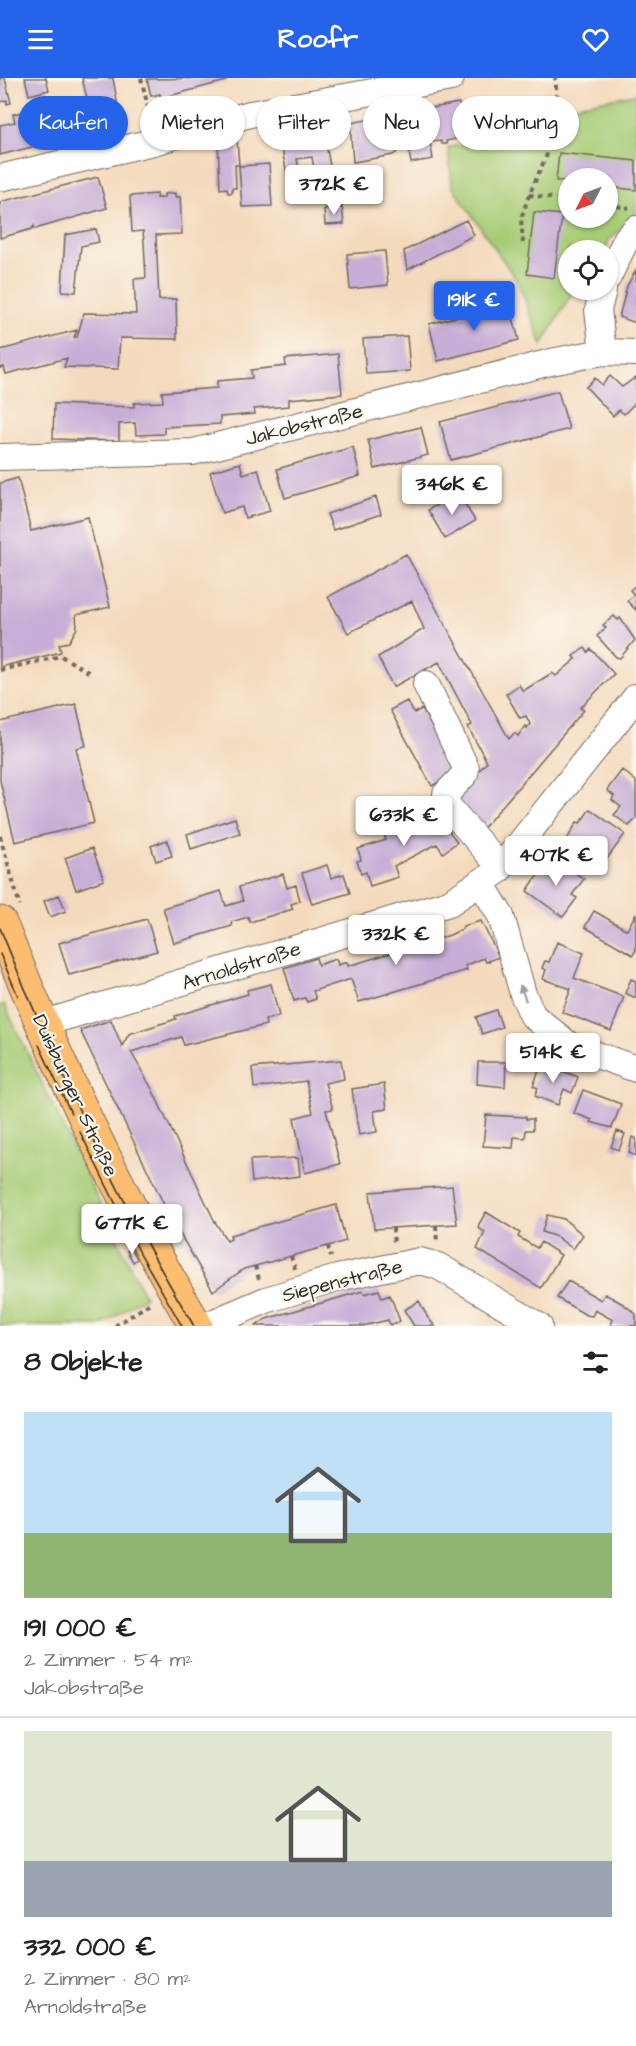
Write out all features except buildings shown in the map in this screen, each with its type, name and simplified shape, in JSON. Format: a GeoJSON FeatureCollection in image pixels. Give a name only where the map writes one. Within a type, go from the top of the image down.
{"type":"FeatureCollection","features":[{"type":"Feature","properties":{"kind":"main road","name":"Duisburger Straße"},"geometry":{"type":"LineString","coordinates":[[0,923],[41,1024],[150,1247],[196,1326]]}},
{"type":"Feature","properties":{"kind":"street"},"geometry":{"type":"LineString","coordinates":[[245,115],[451,78]]}},
{"type":"Feature","properties":{"kind":"street"},"geometry":{"type":"LineString","coordinates":[[0,178],[140,145]]}},
{"type":"Feature","properties":{"kind":"street"},"geometry":{"type":"LineString","coordinates":[[618,256],[627,238],[636,229]]}},
{"type":"Feature","properties":{"kind":"street"},"geometry":{"type":"LineString","coordinates":[[600,300],[598,310],[603,352]]}},
{"type":"Feature","properties":{"kind":"street","name":"Jakobstraße"},"geometry":{"type":"LineString","coordinates":[[0,457],[193,452],[544,363],[603,352],[636,353]]}},
{"type":"Feature","properties":{"kind":"street"},"geometry":{"type":"LineString","coordinates":[[426,684],[465,768],[465,774],[446,794],[447,805],[501,868]]}},
{"type":"Feature","properties":{"kind":"street","name":"Arnoldstraße"},"geometry":{"type":"LineString","coordinates":[[41,1024],[449,903],[501,868],[636,697]]}},
{"type":"Feature","properties":{"kind":"street"},"geometry":{"type":"LineString","coordinates":[[481,883],[501,916],[523,994],[533,1016],[569,1044],[636,1069]]}},
{"type":"Feature","properties":{"kind":"street","name":"Siepenstraße"},"geometry":{"type":"LineString","coordinates":[[205,1326],[266,1300],[337,1278],[420,1261],[438,1266],[539,1326]]}},
{"type":"Feature","properties":{"kind":"path"},"geometry":{"type":"LineString","coordinates":[[141,78],[146,96]]}},
{"type":"Feature","properties":{"kind":"path"},"geometry":{"type":"LineString","coordinates":[[523,243],[521,219],[528,195],[560,125],[555,78]]}},
{"type":"Feature","properties":{"kind":"path"},"geometry":{"type":"LineString","coordinates":[[528,195],[558,199]]}},
{"type":"Feature","properties":{"kind":"path"},"geometry":{"type":"LineString","coordinates":[[618,206],[623,207]]}},
{"type":"Feature","properties":{"kind":"path"},"geometry":{"type":"LineString","coordinates":[[0,670],[62,656],[90,673]]}},
{"type":"Feature","properties":{"kind":"path"},"geometry":{"type":"LineString","coordinates":[[115,1326],[157,1298]]}},
{"type":"Feature","properties":{"kind":"green space"},"geometry":{"type":"Polygon","coordinates":[[[636,94],[636,215],[609,240],[558,240],[558,300],[568,300],[542,345],[518,282],[452,186],[448,147],[452,147],[452,150],[579,150],[579,105],[636,94]]]}},
{"type":"Feature","properties":{"kind":"green space"},"geometry":{"type":"Polygon","coordinates":[[[4,1004],[145,1297],[100,1326],[0,1326],[0,1006],[4,1004]]]}},
{"type":"Feature","properties":{"kind":"tram line"},"geometry":{"type":"LineString","coordinates":[[0,928],[89,1131],[139,1230],[194,1326]]}},
{"type":"Feature","properties":{"kind":"tram line"},"geometry":{"type":"LineString","coordinates":[[0,954],[18,996]]}},
{"type":"Feature","properties":{"kind":"tram line"},"geometry":{"type":"LineString","coordinates":[[39,1045],[71,1113]]}},
{"type":"Feature","properties":{"kind":"tram line"},"geometry":{"type":"LineString","coordinates":[[80,1132],[140,1253],[182,1326]]}}]}
